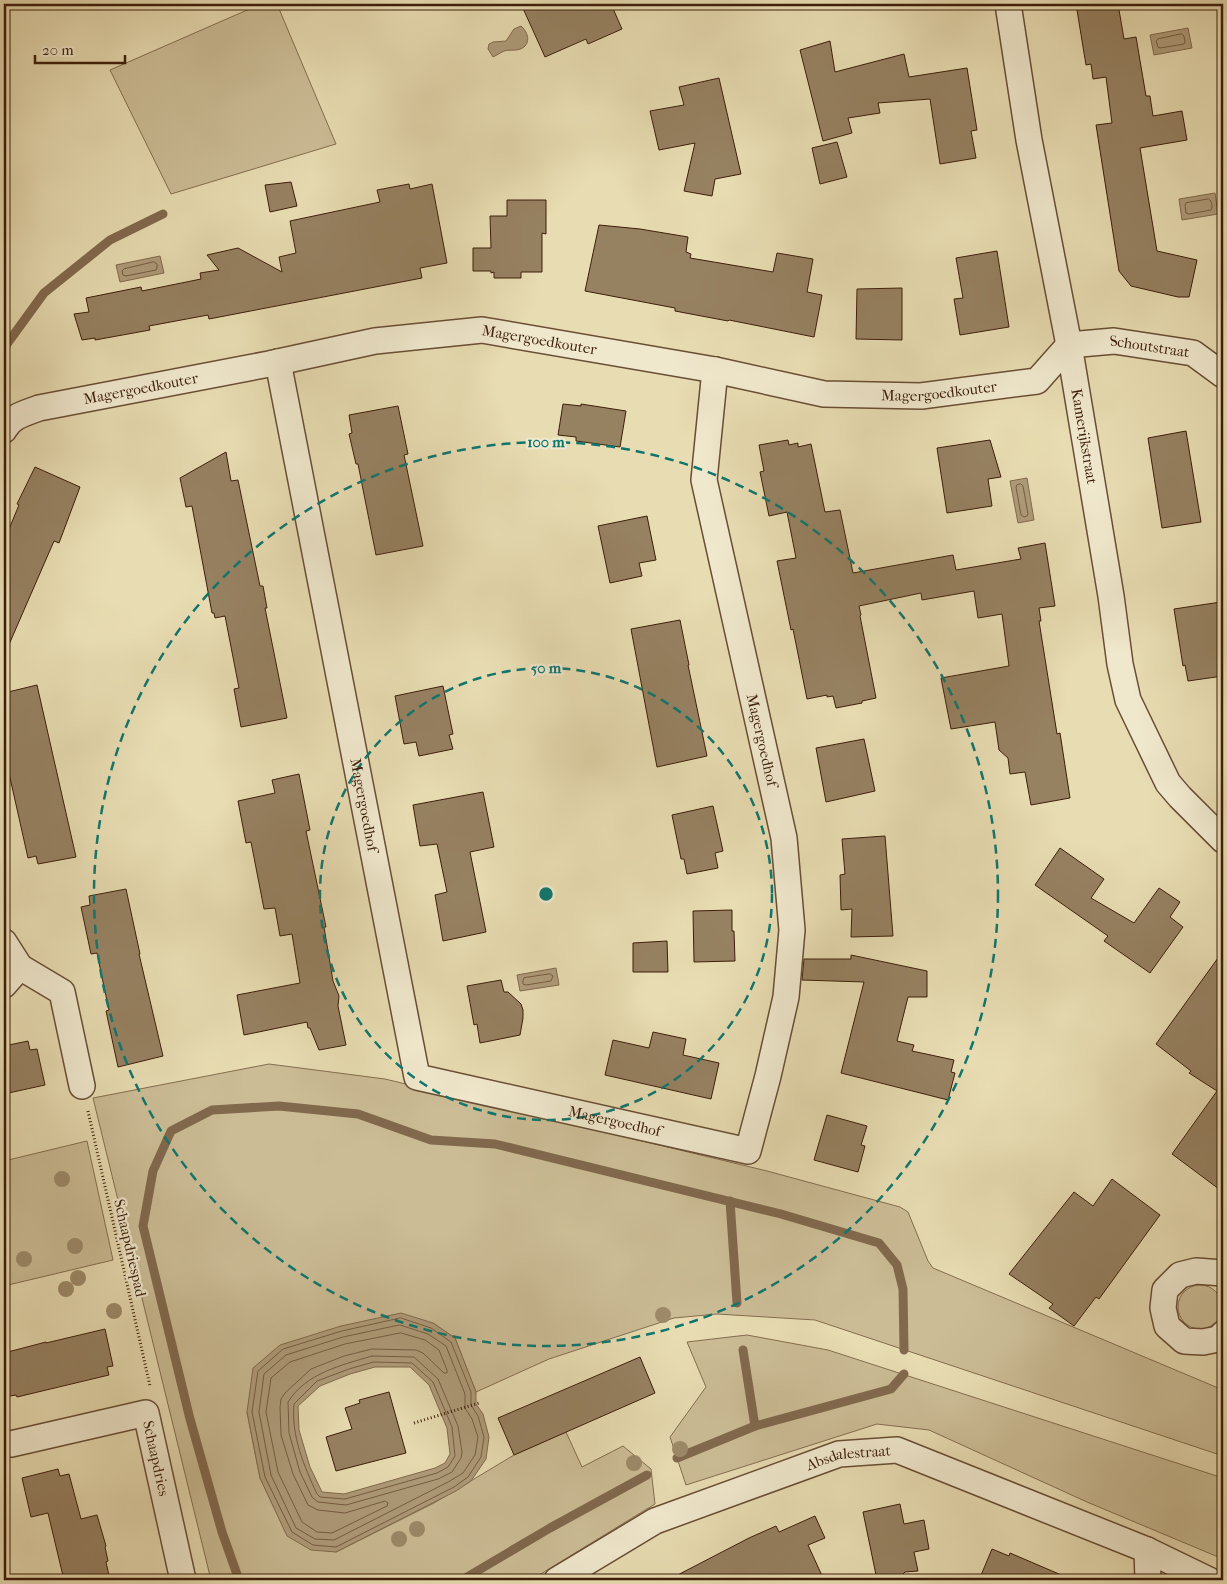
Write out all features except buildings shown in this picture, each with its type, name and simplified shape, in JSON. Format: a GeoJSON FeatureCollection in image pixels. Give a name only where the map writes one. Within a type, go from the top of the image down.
{"type":"FeatureCollection","features":[{"type":"Feature","properties":{"kind":"street","name":"Kamerijkstraat"},"geometry":{"type":"LineString","coordinates":[[1008,4],[1029,140],[1069,345],[1111,596],[1120,664],[1128,700],[1168,783],[1180,798],[1223,840]]}},
{"type":"Feature","properties":{"kind":"street","name":"Magergoedkouter"},"geometry":{"type":"LineString","coordinates":[[4,430],[7,424],[19,415],[39,408],[278,362],[375,341],[482,330],[715,370],[824,394],[921,396],[1038,381],[1069,345]]}},
{"type":"Feature","properties":{"kind":"street","name":"Schoutstraat"},"geometry":{"type":"LineString","coordinates":[[1069,345],[1114,341],[1193,354],[1223,375]]}},
{"type":"Feature","properties":{"kind":"street","name":"Magergoedhof"},"geometry":{"type":"LineString","coordinates":[[278,362],[417,1077],[748,1151],[786,997],[792,930],[784,838],[704,480],[715,370]]}},
{"type":"Feature","properties":{"kind":"street"},"geometry":{"type":"LineString","coordinates":[[4,942],[12,976],[62,992],[82,1086]]}},
{"type":"Feature","properties":{"kind":"street"},"geometry":{"type":"LineString","coordinates":[[1223,1273],[1196,1271],[1180,1275],[1166,1290],[1163,1308],[1167,1326],[1184,1341],[1203,1342],[1218,1340],[1223,1334]]}},
{"type":"Feature","properties":{"kind":"street","name":"Schaapdries"},"geometry":{"type":"LineString","coordinates":[[12,1444],[146,1413],[183,1580]]}},
{"type":"Feature","properties":{"kind":"street","name":"Absdalestraat"},"geometry":{"type":"LineString","coordinates":[[557,1580],[655,1521],[840,1454],[897,1450],[1147,1550],[1209,1580]]}},
{"type":"Feature","properties":{"kind":"street"},"geometry":{"type":"LineString","coordinates":[[1147,1550],[1148,1580]]}},
{"type":"Feature","properties":{"kind":"path","name":"Schaapdriespad"},"geometry":{"type":"LineString","coordinates":[[82,1086],[152,1399],[146,1413]]}},
{"type":"Feature","properties":{"kind":"path"},"geometry":{"type":"LineString","coordinates":[[414,1423],[479,1403]]}},
{"type":"Feature","properties":{"kind":"shaded area"},"geometry":{"type":"Polygon","coordinates":[[[261,4],[277,4],[336,144],[171,194],[110,70],[261,4]]]}},
{"type":"Feature","properties":{"kind":"shaded area"},"geometry":{"type":"Polygon","coordinates":[[[269,1064],[385,1079],[767,1171],[900,1207],[908,1212],[928,1261],[933,1268],[1223,1390],[1223,1456],[815,1320],[717,1314],[674,1318],[549,1359],[476,1392],[455,1338],[433,1323],[247,1412],[260,1478],[288,1536],[336,1552],[434,1503],[514,1455],[566,1432],[582,1467],[623,1446],[651,1469],[655,1504],[531,1580],[211,1580],[93,1098],[269,1064]]]}},
{"type":"Feature","properties":{"kind":"shaded area"},"geometry":{"type":"Polygon","coordinates":[[[87,1141],[113,1260],[4,1286],[4,1161],[87,1141]]]}},
{"type":"Feature","properties":{"kind":"shaded area"},"geometry":{"type":"Polygon","coordinates":[[[1196,1285],[1204,1285],[1216,1291],[1222,1307],[1216,1323],[1204,1329],[1196,1329],[1184,1323],[1178,1311],[1178,1303],[1184,1291],[1196,1285]]]}},
{"type":"Feature","properties":{"kind":"shaded area"},"geometry":{"type":"Polygon","coordinates":[[[747,1335],[828,1350],[1223,1478],[1223,1559],[1087,1502],[929,1430],[877,1424],[686,1485],[670,1437],[706,1387],[687,1342],[747,1335]]]}},
{"type":"Feature","properties":{"kind":"water"},"geometry":{"type":"Polygon","coordinates":[[[521,26],[527,36],[526,45],[519,49],[504,51],[493,57],[488,49],[489,44],[506,41],[514,29],[521,26]]]}},
{"type":"Feature","properties":{"kind":"water"},"geometry":{"type":"Polygon","coordinates":[[[1188,28],[1192,48],[1154,55],[1150,35],[1188,28]]]}},
{"type":"Feature","properties":{"kind":"water"},"geometry":{"type":"Polygon","coordinates":[[[1215,193],[1218,214],[1182,220],[1179,199],[1215,193]]]}},
{"type":"Feature","properties":{"kind":"water"},"geometry":{"type":"Polygon","coordinates":[[[160,256],[164,273],[120,282],[116,265],[160,256]]]}},
{"type":"Feature","properties":{"kind":"water"},"geometry":{"type":"Polygon","coordinates":[[[1027,478],[1034,520],[1018,523],[1010,481],[1027,478]]]}},
{"type":"Feature","properties":{"kind":"water"},"geometry":{"type":"Polygon","coordinates":[[[556,968],[559,985],[520,991],[517,975],[556,968]]]}},
{"type":"Feature","properties":{"kind":"water"},"geometry":{"type":"Polygon","coordinates":[[[401,1313],[433,1323],[455,1338],[476,1392],[476,1404],[483,1414],[489,1437],[486,1459],[471,1481],[456,1491],[336,1552],[311,1550],[287,1536],[260,1478],[247,1412],[253,1368],[280,1345],[341,1326],[401,1313]],[[375,1367],[350,1374],[320,1386],[298,1406],[299,1430],[310,1467],[322,1492],[344,1494],[435,1468],[445,1463],[450,1454],[447,1428],[429,1385],[410,1367],[375,1367]]]}},
{"type":"Feature","properties":{"kind":"waterway"},"geometry":{"type":"LineString","coordinates":[[4,348],[44,293],[110,240],[163,214]]}},
{"type":"Feature","properties":{"kind":"waterway"},"geometry":{"type":"LineString","coordinates":[[239,1580],[222,1532],[190,1419],[143,1226],[153,1171],[171,1131],[212,1110],[279,1106],[358,1114],[431,1140],[495,1144],[781,1214],[879,1243],[897,1265],[903,1289],[904,1350]]}},
{"type":"Feature","properties":{"kind":"waterway"},"geometry":{"type":"LineString","coordinates":[[730,1201],[737,1303]]}},
{"type":"Feature","properties":{"kind":"waterway"},"geometry":{"type":"LineString","coordinates":[[743,1350],[755,1426]]}},
{"type":"Feature","properties":{"kind":"waterway"},"geometry":{"type":"LineString","coordinates":[[677,1458],[755,1426],[891,1389],[904,1374]]}},
{"type":"Feature","properties":{"kind":"waterway"},"geometry":{"type":"LineString","coordinates":[[462,1580],[550,1528],[647,1475]]}}]}
